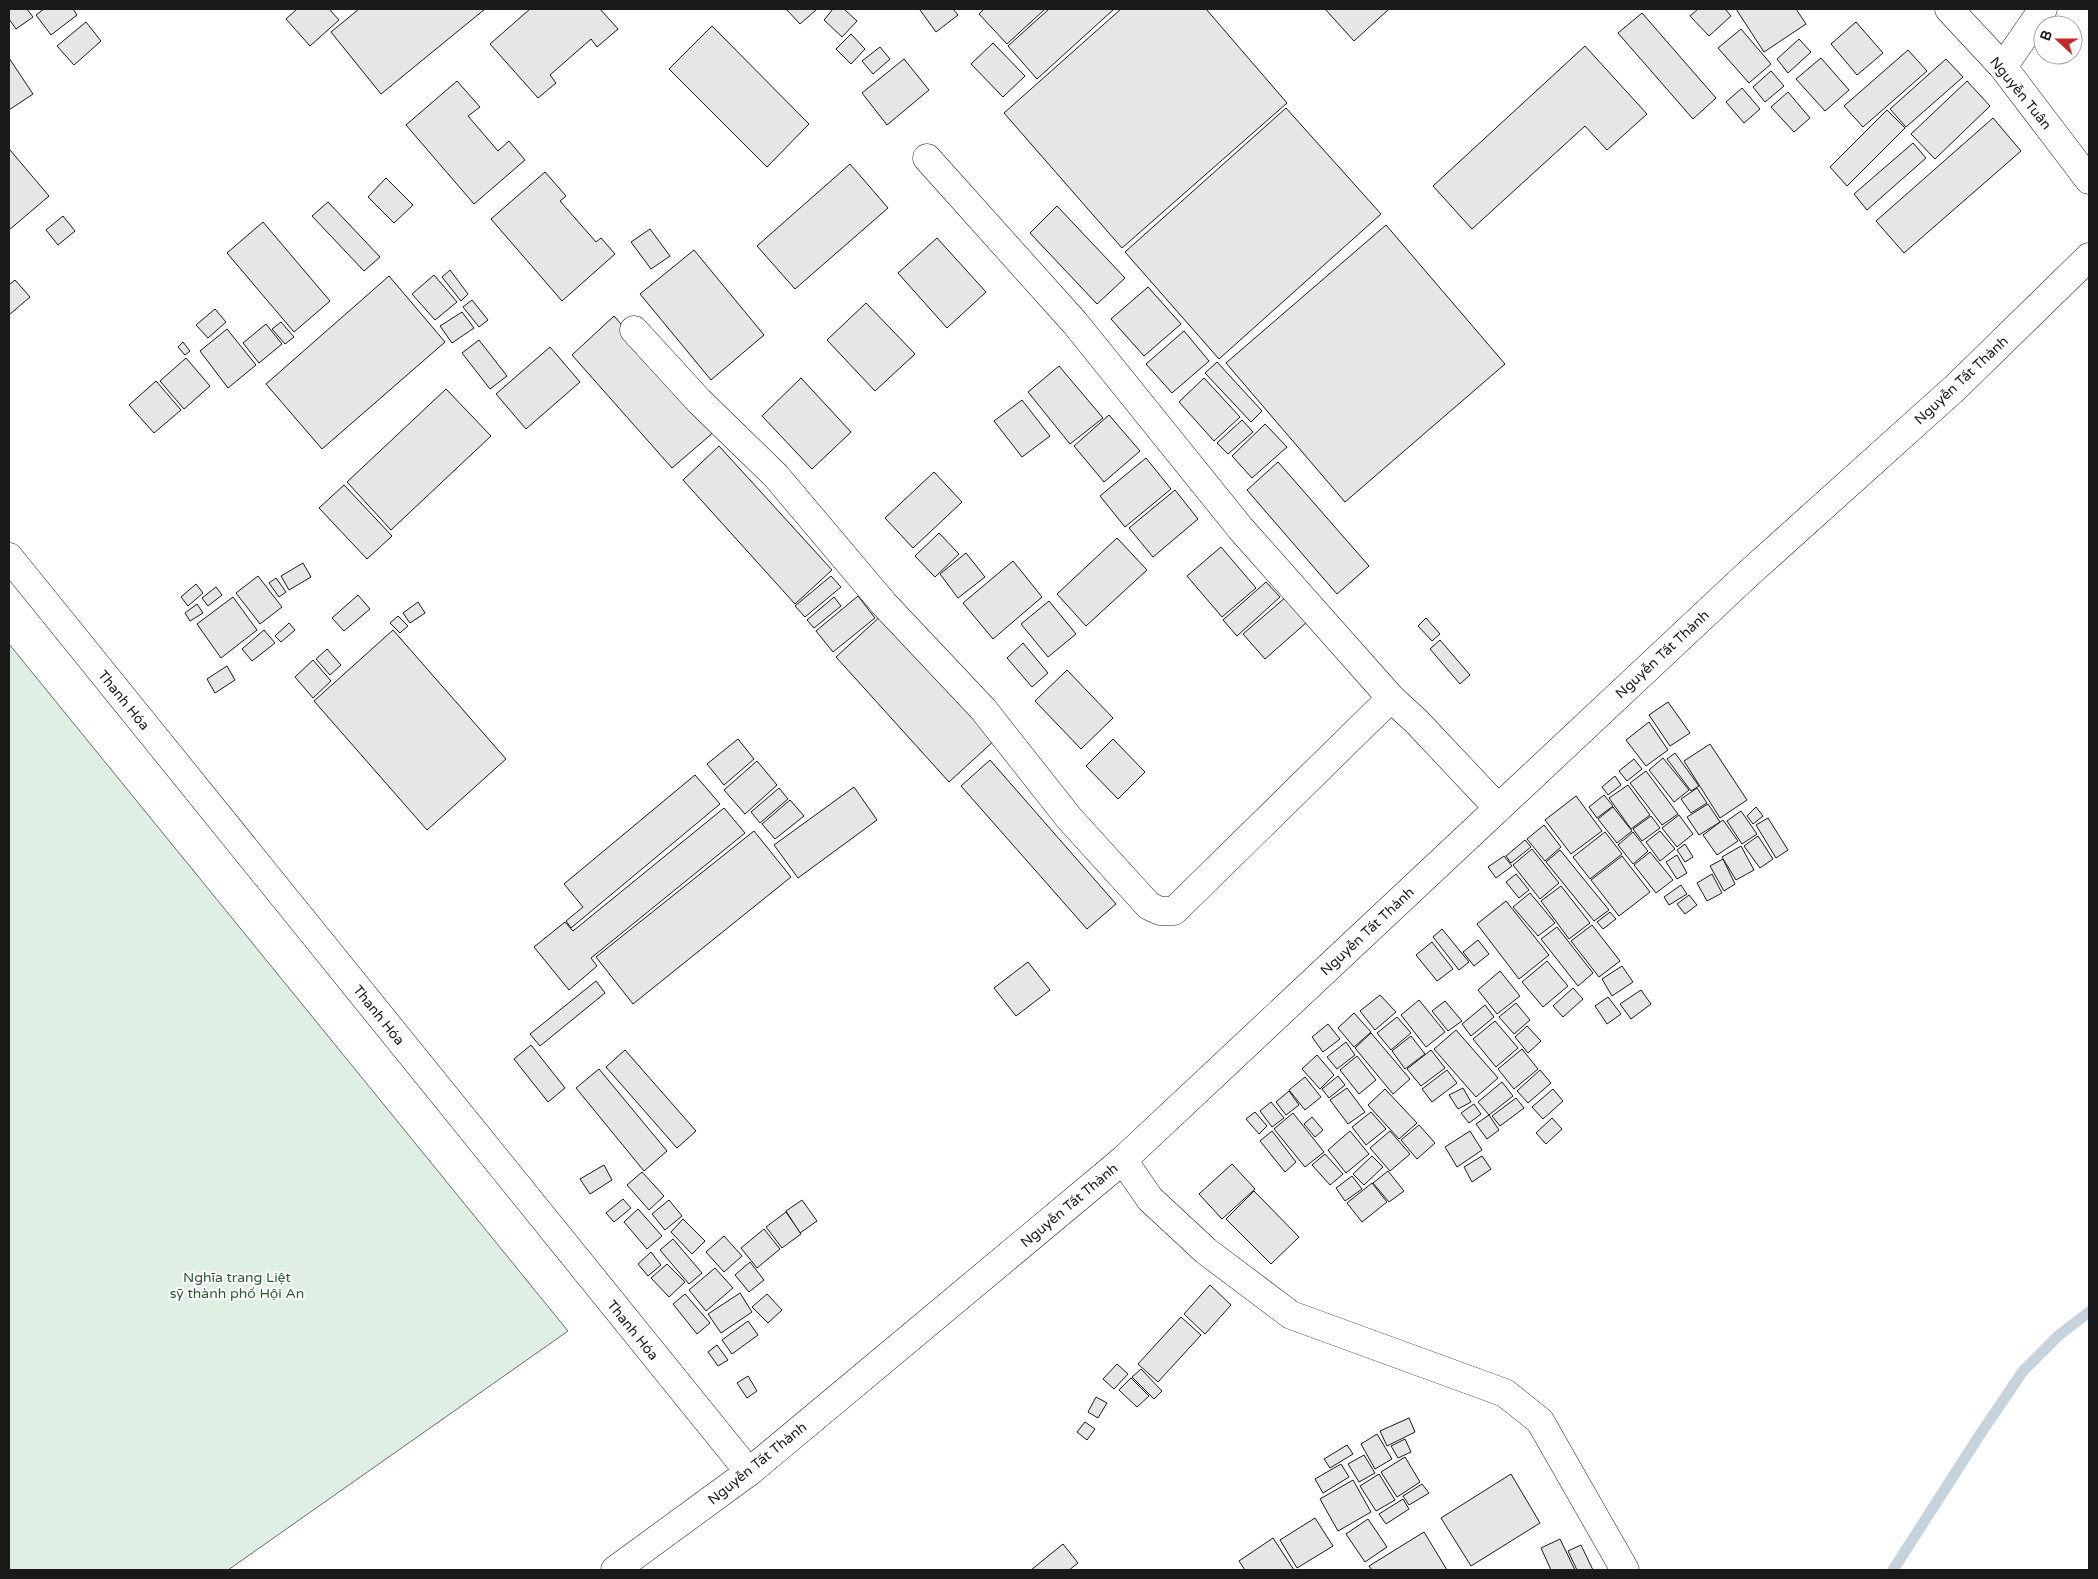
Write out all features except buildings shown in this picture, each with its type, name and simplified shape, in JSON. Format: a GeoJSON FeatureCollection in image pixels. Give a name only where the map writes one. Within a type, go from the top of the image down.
{"type":"FeatureCollection","features":[{"type":"Feature","properties":{"kind":"street","name":"Nguyễn Tuân"},"geometry":{"type":"LineString","coordinates":[[1949,9],[2003,67],[2089,180]]}},
{"type":"Feature","properties":{"kind":"street"},"geometry":{"type":"LineString","coordinates":[[2003,67],[2043,9]]}},
{"type":"Feature","properties":{"kind":"street"},"geometry":{"type":"LineString","coordinates":[[927,158],[1075,323],[1241,529],[1391,698],[1417,722],[1498,808]]}},
{"type":"Feature","properties":{"kind":"street","name":"Nguyễn Tất Thành"},"geometry":{"type":"LineString","coordinates":[[615,1570],[749,1472],[1123,1160],[1748,574],[1956,387],[2089,257]]}},
{"type":"Feature","properties":{"kind":"street"},"geometry":{"type":"LineString","coordinates":[[634,330],[700,401],[776,476],[884,604],[983,709],[1069,818],[1149,906],[1160,911],[1174,911],[1391,698]]}},
{"type":"Feature","properties":{"kind":"street","name":"Thanh Hóa"},"geometry":{"type":"LineString","coordinates":[[9,557],[749,1472]]}},
{"type":"Feature","properties":{"kind":"street"},"geometry":{"type":"LineString","coordinates":[[1123,1160],[1150,1199],[1206,1251],[1291,1315],[1505,1393],[1540,1421],[1625,1570]]}},
{"type":"Feature","properties":{"kind":"green space","name":"Nghĩa trang Liệt sỹ thành phố Hội An"},"geometry":{"type":"Polygon","coordinates":[[[9,644],[568,1331],[228,1570],[9,1570],[9,644]]]}},
{"type":"Feature","properties":{"kind":"waterway"},"geometry":{"type":"LineString","coordinates":[[1893,1570],[2023,1371],[2058,1336],[2089,1312]]}}]}
